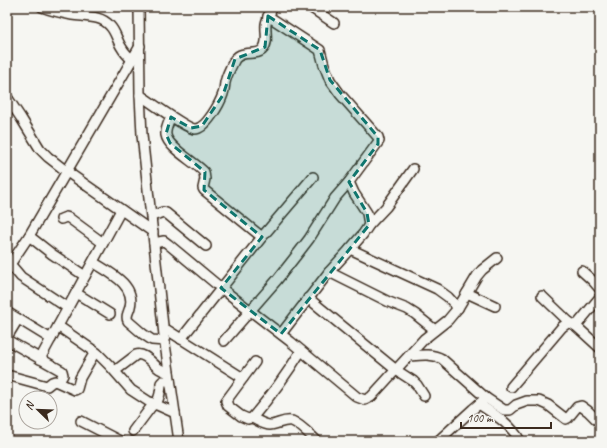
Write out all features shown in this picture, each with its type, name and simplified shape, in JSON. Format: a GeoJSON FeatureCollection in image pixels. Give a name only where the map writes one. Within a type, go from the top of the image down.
{"type":"FeatureCollection","features":[{"type":"Feature","properties":{"kind":"street"},"geometry":{"type":"LineString","coordinates":[[42,7],[52,11],[95,18],[106,22],[114,31],[121,47],[132,60]]}},
{"type":"Feature","properties":{"kind":"street"},"geometry":{"type":"LineString","coordinates":[[139,7],[142,135],[165,341],[179,441]]}},
{"type":"Feature","properties":{"kind":"street"},"geometry":{"type":"LineString","coordinates":[[140,95],[191,128],[196,129],[202,126],[215,110],[223,95],[225,81],[235,59],[243,54],[260,52],[265,47],[267,39],[266,27],[268,16],[273,7]]}},
{"type":"Feature","properties":{"kind":"street"},"geometry":{"type":"LineString","coordinates":[[310,7],[334,23]]}},
{"type":"Feature","properties":{"kind":"street"},"geometry":{"type":"LineString","coordinates":[[224,341],[277,280],[304,246],[335,198],[349,182],[379,141],[378,137],[340,94],[330,80],[320,50],[268,16]]}},
{"type":"Feature","properties":{"kind":"street"},"geometry":{"type":"LineString","coordinates":[[68,308],[21,277],[8,266],[29,236],[140,46]]}},
{"type":"Feature","properties":{"kind":"street"},"geometry":{"type":"LineString","coordinates":[[7,98],[40,149],[48,157],[153,232]]}},
{"type":"Feature","properties":{"kind":"street"},"geometry":{"type":"LineString","coordinates":[[171,116],[166,130],[167,138],[170,143],[204,172],[204,190],[262,237]]}},
{"type":"Feature","properties":{"kind":"street"},"geometry":{"type":"LineString","coordinates":[[281,334],[329,272],[386,207],[413,169]]}},
{"type":"Feature","properties":{"kind":"street"},"geometry":{"type":"LineString","coordinates":[[181,339],[262,237],[313,177]]}},
{"type":"Feature","properties":{"kind":"street"},"geometry":{"type":"LineString","coordinates":[[349,182],[367,213],[369,225]]}},
{"type":"Feature","properties":{"kind":"street"},"geometry":{"type":"LineString","coordinates":[[40,359],[121,210]]}},
{"type":"Feature","properties":{"kind":"street"},"geometry":{"type":"LineString","coordinates":[[152,216],[163,212],[166,213],[206,246]]}},
{"type":"Feature","properties":{"kind":"street"},"geometry":{"type":"LineString","coordinates":[[61,219],[66,217],[69,218],[103,243]]}},
{"type":"Feature","properties":{"kind":"street"},"geometry":{"type":"LineString","coordinates":[[29,236],[52,254],[85,276]]}},
{"type":"Feature","properties":{"kind":"street"},"geometry":{"type":"LineString","coordinates":[[154,243],[164,241],[281,334],[357,397],[365,400],[371,397],[420,343],[448,320],[458,308],[477,276],[497,258]]}},
{"type":"Feature","properties":{"kind":"street"},"geometry":{"type":"LineString","coordinates":[[350,249],[437,290],[448,297],[458,308]]}},
{"type":"Feature","properties":{"kind":"street"},"geometry":{"type":"LineString","coordinates":[[93,262],[120,279],[125,285],[130,297],[130,308],[126,319],[152,340],[165,341]]}},
{"type":"Feature","properties":{"kind":"street"},"geometry":{"type":"LineString","coordinates":[[582,271],[600,289]]}},
{"type":"Feature","properties":{"kind":"street"},"geometry":{"type":"LineString","coordinates":[[329,272],[389,302],[407,309],[416,314],[435,330]]}},
{"type":"Feature","properties":{"kind":"street"},"geometry":{"type":"LineString","coordinates":[[76,293],[110,314]]}},
{"type":"Feature","properties":{"kind":"street"},"geometry":{"type":"LineString","coordinates":[[467,293],[495,306]]}},
{"type":"Feature","properties":{"kind":"street"},"geometry":{"type":"LineString","coordinates":[[542,296],[600,348]]}},
{"type":"Feature","properties":{"kind":"street"},"geometry":{"type":"LineString","coordinates":[[511,387],[562,327],[572,324],[600,297]]}},
{"type":"Feature","properties":{"kind":"street"},"geometry":{"type":"LineString","coordinates":[[308,298],[396,370],[413,380],[424,396]]}},
{"type":"Feature","properties":{"kind":"street"},"geometry":{"type":"LineString","coordinates":[[7,312],[51,339]]}},
{"type":"Feature","properties":{"kind":"street"},"geometry":{"type":"LineString","coordinates":[[7,337],[18,319]]}},
{"type":"Feature","properties":{"kind":"street"},"geometry":{"type":"LineString","coordinates":[[58,326],[95,352],[115,371],[131,390],[155,404],[175,412]]}},
{"type":"Feature","properties":{"kind":"street"},"geometry":{"type":"LineString","coordinates":[[164,328],[243,378]]}},
{"type":"Feature","properties":{"kind":"street"},"geometry":{"type":"LineString","coordinates":[[7,340],[62,371],[63,375],[59,382]]}},
{"type":"Feature","properties":{"kind":"street"},"geometry":{"type":"LineString","coordinates":[[252,418],[301,351]]}},
{"type":"Feature","properties":{"kind":"street"},"geometry":{"type":"LineString","coordinates":[[7,375],[47,386],[54,381],[59,382],[76,390],[80,378],[95,352]]}},
{"type":"Feature","properties":{"kind":"street"},"geometry":{"type":"LineString","coordinates":[[115,371],[139,354],[144,356],[170,377]]}},
{"type":"Feature","properties":{"kind":"street"},"geometry":{"type":"LineString","coordinates":[[409,356],[430,355],[438,357],[447,363],[482,401],[516,433],[520,441]]}},
{"type":"Feature","properties":{"kind":"street"},"geometry":{"type":"LineString","coordinates":[[255,362],[227,399],[227,404],[245,418],[252,418],[266,424],[270,425],[284,421],[292,421],[317,441]]}},
{"type":"Feature","properties":{"kind":"street"},"geometry":{"type":"LineString","coordinates":[[133,431],[151,407],[155,404],[160,395],[161,383],[170,377]]}},
{"type":"Feature","properties":{"kind":"street"},"geometry":{"type":"LineString","coordinates":[[482,401],[504,410],[510,410],[516,405],[527,400],[539,401],[548,405],[566,419],[577,407],[581,406],[600,423]]}},
{"type":"Feature","properties":{"kind":"street"},"geometry":{"type":"LineString","coordinates":[[438,441],[482,401]]}},
{"type":"Feature","properties":{"kind":"street"},"geometry":{"type":"LineString","coordinates":[[81,421],[120,441]]}},
{"type":"Feature","properties":{"kind":"highlighted area"},"geometry":{"type":"Polygon","coordinates":[[[268,16],[320,50],[330,80],[378,137],[378,144],[349,182],[367,213],[369,225],[281,334],[221,288],[262,237],[204,190],[205,172],[170,143],[166,134],[171,117],[191,128],[202,126],[223,95],[235,59],[265,47],[268,16]]]}}]}
